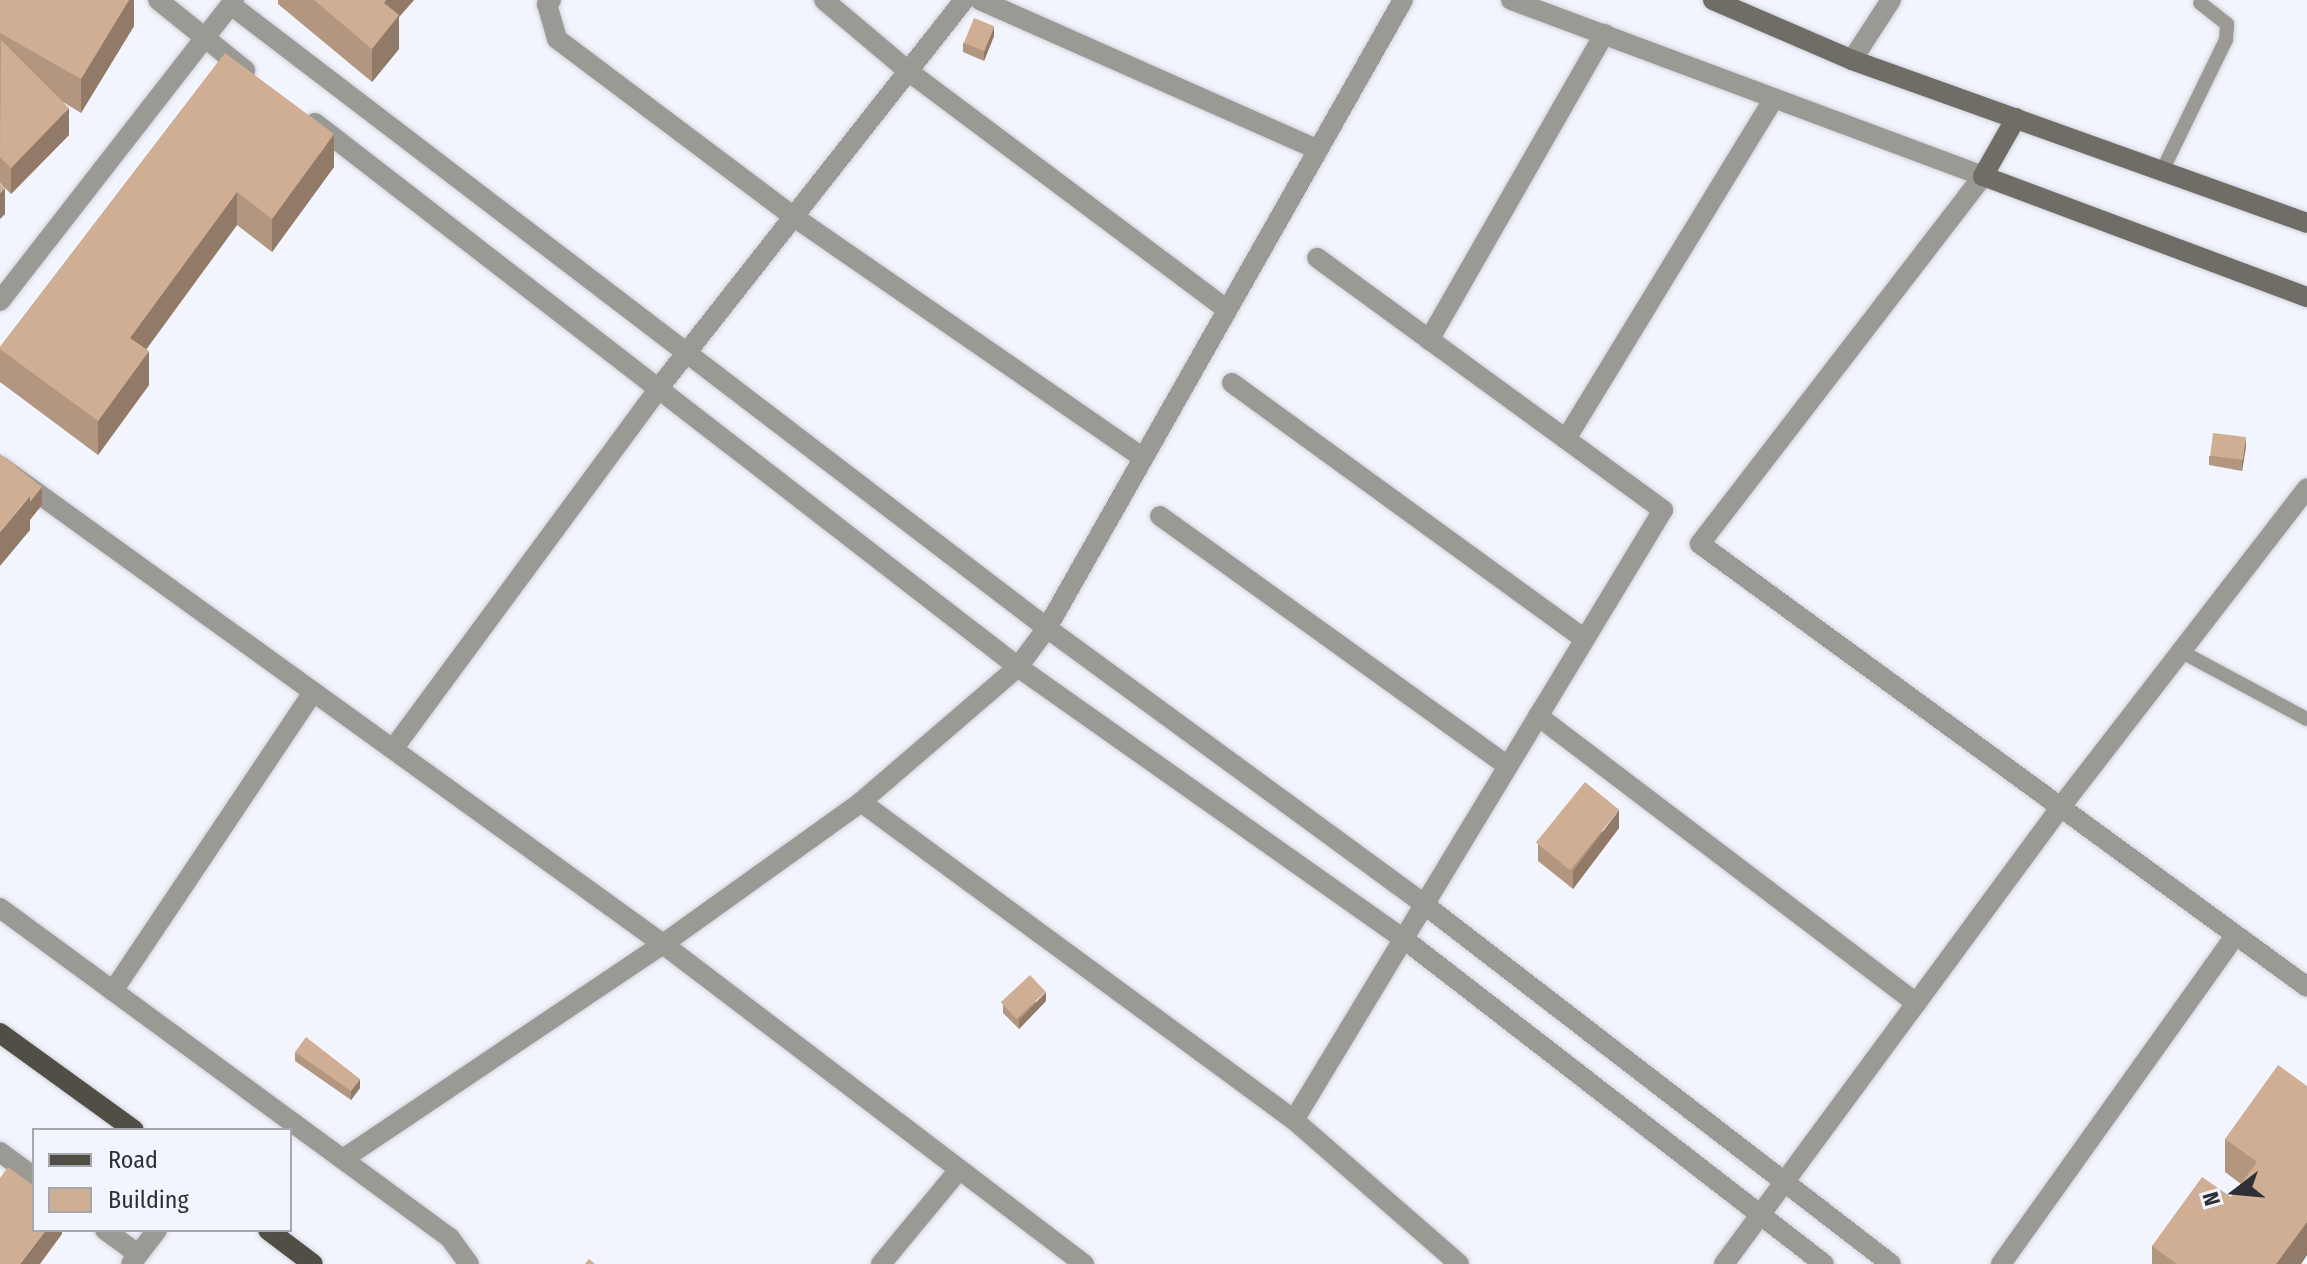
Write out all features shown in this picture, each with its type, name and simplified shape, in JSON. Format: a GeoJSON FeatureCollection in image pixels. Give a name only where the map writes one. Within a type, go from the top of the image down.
{"type":"FeatureCollection","features":[{"type":"Feature","properties":{"kind":"main road"},"geometry":{"type":"LineString","coordinates":[[0,1033],[131,1128]]}},
{"type":"Feature","properties":{"kind":"main road"},"geometry":{"type":"LineString","coordinates":[[271,1232],[313,1264]]}},
{"type":"Feature","properties":{"kind":"street"},"geometry":{"type":"LineString","coordinates":[[158,0],[268,87]]}},
{"type":"Feature","properties":{"kind":"street"},"geometry":{"type":"LineString","coordinates":[[551,0],[547,4],[557,39],[794,217],[1143,458]]}},
{"type":"Feature","properties":{"kind":"street"},"geometry":{"type":"LineString","coordinates":[[824,0],[908,71],[1227,310]]}},
{"type":"Feature","properties":{"kind":"street"},"geometry":{"type":"LineString","coordinates":[[393,749],[658,389],[964,0]]}},
{"type":"Feature","properties":{"kind":"street"},"geometry":{"type":"LineString","coordinates":[[980,0],[1318,150]]}},
{"type":"Feature","properties":{"kind":"street"},"geometry":{"type":"LineString","coordinates":[[343,1159],[663,944],[861,802],[1018,667],[1047,628],[1403,0]]}},
{"type":"Feature","properties":{"kind":"street"},"geometry":{"type":"LineString","coordinates":[[1511,0],[2307,297]]}},
{"type":"Feature","properties":{"kind":"street"},"geometry":{"type":"LineString","coordinates":[[1713,0],[1852,60],[2307,223]]}},
{"type":"Feature","properties":{"kind":"street"},"geometry":{"type":"LineString","coordinates":[[1852,60],[1891,0]]}},
{"type":"Feature","properties":{"kind":"street"},"geometry":{"type":"LineString","coordinates":[[0,301],[233,2],[1047,628],[1425,905],[1891,1264]]}},
{"type":"Feature","properties":{"kind":"street"},"geometry":{"type":"LineString","coordinates":[[1429,340],[1604,34]]}},
{"type":"Feature","properties":{"kind":"street"},"geometry":{"type":"LineString","coordinates":[[1566,439],[1774,98]]}},
{"type":"Feature","properties":{"kind":"street"},"geometry":{"type":"LineString","coordinates":[[293,106],[1018,667],[1404,939],[1824,1264]]}},
{"type":"Feature","properties":{"kind":"street"},"geometry":{"type":"LineString","coordinates":[[2016,118],[1983,176],[1700,544],[2307,987]]}},
{"type":"Feature","properties":{"kind":"street"},"geometry":{"type":"LineString","coordinates":[[1294,1120],[1663,510],[1317,258]]}},
{"type":"Feature","properties":{"kind":"street"},"geometry":{"type":"LineString","coordinates":[[1232,383],[1584,639]]}},
{"type":"Feature","properties":{"kind":"street"},"geometry":{"type":"LineString","coordinates":[[0,466],[663,944],[1084,1264]]}},
{"type":"Feature","properties":{"kind":"street"},"geometry":{"type":"LineString","coordinates":[[1724,1264],[2060,808],[2304,495]]}},
{"type":"Feature","properties":{"kind":"street"},"geometry":{"type":"LineString","coordinates":[[1160,516],[1508,766]]}},
{"type":"Feature","properties":{"kind":"street"},"geometry":{"type":"LineString","coordinates":[[113,991],[313,692]]}},
{"type":"Feature","properties":{"kind":"street"},"geometry":{"type":"LineString","coordinates":[[1538,716],[1916,1003]]}},
{"type":"Feature","properties":{"kind":"street"},"geometry":{"type":"LineString","coordinates":[[861,802],[1294,1120],[1459,1264]]}},
{"type":"Feature","properties":{"kind":"street"},"geometry":{"type":"LineString","coordinates":[[0,908],[450,1238],[469,1264]]}},
{"type":"Feature","properties":{"kind":"street"},"geometry":{"type":"LineString","coordinates":[[2001,1264],[2235,936]]}},
{"type":"Feature","properties":{"kind":"street"},"geometry":{"type":"LineString","coordinates":[[0,1152],[32,1176]]}},
{"type":"Feature","properties":{"kind":"street"},"geometry":{"type":"LineString","coordinates":[[881,1264],[958,1171]]}},
{"type":"Feature","properties":{"kind":"street"},"geometry":{"type":"LineString","coordinates":[[107,1232],[134,1259],[155,1232]]}},
{"type":"Feature","properties":{"kind":"lane"},"geometry":{"type":"LineString","coordinates":[[2162,171],[2226,40],[2227,24],[2200,3]]}},
{"type":"Feature","properties":{"kind":"lane"},"geometry":{"type":"LineString","coordinates":[[2180,651],[2307,719]]}},
{"type":"Feature","properties":{"kind":"building"},"geometry":{"type":"Polygon","coordinates":[[[0,0],[129,0],[81,79],[0,33],[0,0]]]}},
{"type":"Feature","properties":{"kind":"building"},"geometry":{"type":"Polygon","coordinates":[[[314,0],[386,0],[384,3],[399,15],[372,49],[314,0]]]}},
{"type":"Feature","properties":{"kind":"building"},"geometry":{"type":"Polygon","coordinates":[[[974,18],[994,26],[984,51],[964,43],[974,18]]]}},
{"type":"Feature","properties":{"kind":"building"},"geometry":{"type":"Polygon","coordinates":[[[1,40],[69,108],[11,168],[0,157],[1,40]]]}},
{"type":"Feature","properties":{"kind":"building"},"geometry":{"type":"Polygon","coordinates":[[[225,53],[334,134],[272,219],[237,192],[130,338],[149,351],[98,421],[0,347],[225,53]]]}},
{"type":"Feature","properties":{"kind":"building"},"geometry":{"type":"Polygon","coordinates":[[[2213,433],[2246,437],[2243,460],[2210,456],[2213,433]]]}},
{"type":"Feature","properties":{"kind":"building"},"geometry":{"type":"Polygon","coordinates":[[[0,454],[42,487],[30,502],[30,496],[0,471],[0,454]]]}},
{"type":"Feature","properties":{"kind":"building"},"geometry":{"type":"Polygon","coordinates":[[[0,471],[30,496],[0,532],[0,471]]]}},
{"type":"Feature","properties":{"kind":"building"},"geometry":{"type":"Polygon","coordinates":[[[1585,782],[1619,810],[1570,870],[1536,843],[1585,782]]]}},
{"type":"Feature","properties":{"kind":"building"},"geometry":{"type":"Polygon","coordinates":[[[1030,975],[1046,992],[1016,1019],[1001,1002],[1030,975]]]}},
{"type":"Feature","properties":{"kind":"building"},"geometry":{"type":"Polygon","coordinates":[[[306,1037],[360,1079],[351,1091],[295,1052],[306,1037]]]}},
{"type":"Feature","properties":{"kind":"building"},"geometry":{"type":"Polygon","coordinates":[[[2278,1065],[2307,1086],[2307,1222],[2276,1264],[2177,1264],[2152,1246],[2202,1177],[2231,1197],[2257,1162],[2225,1139],[2278,1065]]]}},
{"type":"Feature","properties":{"kind":"building"},"geometry":{"type":"Polygon","coordinates":[[[8,1167],[32,1185],[32,1232],[44,1232],[20,1264],[0,1264],[0,1178],[8,1167]]]}}]}
